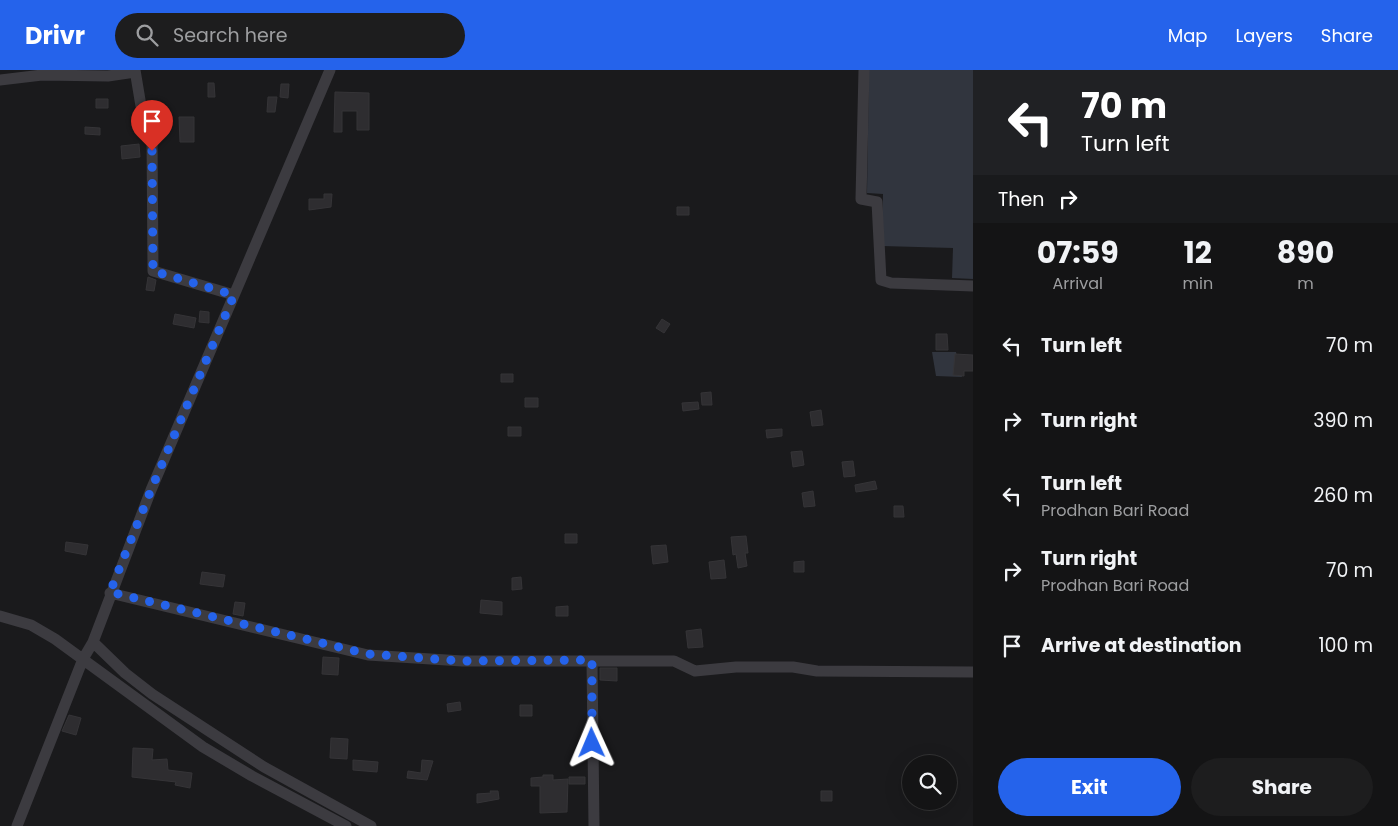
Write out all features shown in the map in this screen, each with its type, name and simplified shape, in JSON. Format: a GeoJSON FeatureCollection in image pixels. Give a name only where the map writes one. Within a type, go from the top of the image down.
{"type":"FeatureCollection","features":[{"type":"Feature","properties":{"kind":"street"},"geometry":{"type":"LineString","coordinates":[[17,826],[83,659],[93,642],[110,592],[151,490],[330,70]]}},
{"type":"Feature","properties":{"kind":"street"},"geometry":{"type":"LineString","coordinates":[[864,70],[861,199],[876,202],[881,280],[891,283],[973,286]]}},
{"type":"Feature","properties":{"kind":"street"},"geometry":{"type":"LineString","coordinates":[[0,80],[42,76],[108,76],[135,71],[141,106],[152,136],[153,271],[234,295]]}},
{"type":"Feature","properties":{"kind":"street"},"geometry":{"type":"LineString","coordinates":[[110,592],[368,654],[462,661],[592,660],[674,662],[695,671],[741,667],[794,667],[817,671],[973,672]]}},
{"type":"Feature","properties":{"kind":"street"},"geometry":{"type":"LineString","coordinates":[[0,616],[31,625],[83,659],[204,746],[252,776],[346,826]]}},
{"type":"Feature","properties":{"kind":"street"},"geometry":{"type":"LineString","coordinates":[[93,642],[126,674],[152,694],[264,767],[371,826]]}},
{"type":"Feature","properties":{"kind":"street"},"geometry":{"type":"LineString","coordinates":[[592,660],[594,826]]}},
{"type":"Feature","properties":{"kind":"shaded area"},"geometry":{"type":"Polygon","coordinates":[[[869,70],[973,70],[973,279],[952,278],[953,248],[882,246],[883,194],[867,193],[869,70]]]}},
{"type":"Feature","properties":{"kind":"shaded area"},"geometry":{"type":"Polygon","coordinates":[[[932,352],[956,352],[962,377],[936,376],[932,352]]]}},
{"type":"Feature","properties":{"kind":"building"},"geometry":{"type":"Polygon","coordinates":[[[208,83],[214,83],[215,97],[208,97],[208,83]]]}},
{"type":"Feature","properties":{"kind":"building"},"geometry":{"type":"Polygon","coordinates":[[[281,84],[289,84],[288,98],[280,97],[281,84]]]}},
{"type":"Feature","properties":{"kind":"building"},"geometry":{"type":"Polygon","coordinates":[[[335,92],[369,93],[369,130],[357,130],[357,111],[342,111],[342,132],[334,132],[335,92]]]}},
{"type":"Feature","properties":{"kind":"building"},"geometry":{"type":"Polygon","coordinates":[[[268,97],[277,97],[275,112],[267,112],[268,97]]]}},
{"type":"Feature","properties":{"kind":"building"},"geometry":{"type":"Polygon","coordinates":[[[96,99],[108,99],[108,108],[96,108],[96,99]]]}},
{"type":"Feature","properties":{"kind":"building"},"geometry":{"type":"Polygon","coordinates":[[[179,117],[194,117],[194,142],[180,142],[179,117]]]}},
{"type":"Feature","properties":{"kind":"building"},"geometry":{"type":"Polygon","coordinates":[[[85,127],[100,128],[100,135],[85,134],[85,127]]]}},
{"type":"Feature","properties":{"kind":"building"},"geometry":{"type":"Polygon","coordinates":[[[139,144],[140,157],[122,159],[121,146],[139,144]]]}},
{"type":"Feature","properties":{"kind":"building"},"geometry":{"type":"Polygon","coordinates":[[[324,194],[332,194],[331,207],[309,210],[309,199],[324,199],[324,194]]]}},
{"type":"Feature","properties":{"kind":"building"},"geometry":{"type":"Polygon","coordinates":[[[677,207],[689,207],[689,215],[677,215],[677,207]]]}},
{"type":"Feature","properties":{"kind":"building"},"geometry":{"type":"Polygon","coordinates":[[[148,277],[156,280],[154,291],[146,290],[148,277]]]}},
{"type":"Feature","properties":{"kind":"building"},"geometry":{"type":"Polygon","coordinates":[[[200,311],[209,312],[209,323],[199,322],[200,311]]]}},
{"type":"Feature","properties":{"kind":"building"},"geometry":{"type":"Polygon","coordinates":[[[175,314],[196,318],[194,328],[173,324],[175,314]]]}},
{"type":"Feature","properties":{"kind":"building"},"geometry":{"type":"Polygon","coordinates":[[[662,319],[670,324],[664,333],[656,328],[662,319]]]}},
{"type":"Feature","properties":{"kind":"building"},"geometry":{"type":"Polygon","coordinates":[[[936,334],[947,334],[948,350],[936,350],[936,334]]]}},
{"type":"Feature","properties":{"kind":"building"},"geometry":{"type":"Polygon","coordinates":[[[955,354],[973,355],[973,371],[964,371],[964,376],[953,375],[955,354]]]}},
{"type":"Feature","properties":{"kind":"building"},"geometry":{"type":"Polygon","coordinates":[[[501,374],[513,374],[513,382],[501,382],[501,374]]]}},
{"type":"Feature","properties":{"kind":"building"},"geometry":{"type":"Polygon","coordinates":[[[711,392],[712,405],[702,405],[701,393],[711,392]]]}},
{"type":"Feature","properties":{"kind":"building"},"geometry":{"type":"Polygon","coordinates":[[[525,398],[538,398],[538,407],[525,407],[525,398]]]}},
{"type":"Feature","properties":{"kind":"building"},"geometry":{"type":"Polygon","coordinates":[[[698,402],[699,409],[683,411],[682,403],[698,402]]]}},
{"type":"Feature","properties":{"kind":"building"},"geometry":{"type":"Polygon","coordinates":[[[821,410],[823,425],[812,426],[810,412],[821,410]]]}},
{"type":"Feature","properties":{"kind":"building"},"geometry":{"type":"Polygon","coordinates":[[[508,427],[521,427],[521,436],[508,436],[508,427]]]}},
{"type":"Feature","properties":{"kind":"building"},"geometry":{"type":"Polygon","coordinates":[[[782,429],[782,436],[767,438],[766,430],[782,429]]]}},
{"type":"Feature","properties":{"kind":"building"},"geometry":{"type":"Polygon","coordinates":[[[802,451],[804,465],[793,467],[791,452],[802,451]]]}},
{"type":"Feature","properties":{"kind":"building"},"geometry":{"type":"Polygon","coordinates":[[[853,461],[855,476],[844,477],[842,462],[853,461]]]}},
{"type":"Feature","properties":{"kind":"building"},"geometry":{"type":"Polygon","coordinates":[[[875,481],[877,489],[856,492],[855,485],[875,481]]]}},
{"type":"Feature","properties":{"kind":"building"},"geometry":{"type":"Polygon","coordinates":[[[813,491],[815,506],[804,507],[802,493],[813,491]]]}},
{"type":"Feature","properties":{"kind":"building"},"geometry":{"type":"Polygon","coordinates":[[[894,506],[903,506],[904,517],[894,517],[894,506]]]}},
{"type":"Feature","properties":{"kind":"building"},"geometry":{"type":"Polygon","coordinates":[[[565,534],[577,534],[577,543],[565,543],[565,534]]]}},
{"type":"Feature","properties":{"kind":"building"},"geometry":{"type":"Polygon","coordinates":[[[746,536],[748,553],[745,553],[747,566],[738,568],[736,554],[733,555],[731,537],[746,536]]]}},
{"type":"Feature","properties":{"kind":"building"},"geometry":{"type":"Polygon","coordinates":[[[66,542],[88,545],[86,555],[65,551],[66,542]]]}},
{"type":"Feature","properties":{"kind":"building"},"geometry":{"type":"Polygon","coordinates":[[[666,545],[668,562],[653,564],[651,546],[666,545]]]}},
{"type":"Feature","properties":{"kind":"building"},"geometry":{"type":"Polygon","coordinates":[[[724,560],[726,578],[711,579],[709,562],[724,560]]]}},
{"type":"Feature","properties":{"kind":"building"},"geometry":{"type":"Polygon","coordinates":[[[804,561],[804,572],[794,572],[794,562],[804,561]]]}},
{"type":"Feature","properties":{"kind":"building"},"geometry":{"type":"Polygon","coordinates":[[[202,572],[225,575],[223,587],[200,584],[202,572]]]}},
{"type":"Feature","properties":{"kind":"building"},"geometry":{"type":"Polygon","coordinates":[[[521,577],[522,589],[512,590],[512,578],[521,577]]]}},
{"type":"Feature","properties":{"kind":"building"},"geometry":{"type":"Polygon","coordinates":[[[481,600],[502,602],[502,615],[480,613],[481,600]]]}},
{"type":"Feature","properties":{"kind":"building"},"geometry":{"type":"Polygon","coordinates":[[[235,602],[245,603],[243,616],[233,614],[235,602]]]}},
{"type":"Feature","properties":{"kind":"building"},"geometry":{"type":"Polygon","coordinates":[[[568,606],[568,616],[556,616],[556,607],[568,606]]]}},
{"type":"Feature","properties":{"kind":"building"},"geometry":{"type":"Polygon","coordinates":[[[701,629],[703,647],[688,648],[686,631],[701,629]]]}},
{"type":"Feature","properties":{"kind":"building"},"geometry":{"type":"Polygon","coordinates":[[[323,657],[339,658],[338,675],[322,674],[323,657]]]}},
{"type":"Feature","properties":{"kind":"building"},"geometry":{"type":"Polygon","coordinates":[[[600,668],[617,668],[617,681],[600,680],[600,668]]]}},
{"type":"Feature","properties":{"kind":"building"},"geometry":{"type":"Polygon","coordinates":[[[460,702],[461,710],[448,712],[447,704],[460,702]]]}},
{"type":"Feature","properties":{"kind":"building"},"geometry":{"type":"Polygon","coordinates":[[[520,705],[532,705],[532,716],[520,716],[520,705]]]}},
{"type":"Feature","properties":{"kind":"building"},"geometry":{"type":"Polygon","coordinates":[[[69,715],[81,718],[76,735],[62,731],[69,715]]]}},
{"type":"Feature","properties":{"kind":"building"},"geometry":{"type":"Polygon","coordinates":[[[331,738],[348,739],[347,759],[330,758],[331,738]]]}},
{"type":"Feature","properties":{"kind":"building"},"geometry":{"type":"Polygon","coordinates":[[[133,748],[153,749],[152,760],[167,759],[168,770],[192,773],[190,788],[175,785],[176,782],[132,777],[133,748]]]}},
{"type":"Feature","properties":{"kind":"building"},"geometry":{"type":"Polygon","coordinates":[[[353,760],[378,762],[377,772],[353,770],[353,760]]]}},
{"type":"Feature","properties":{"kind":"building"},"geometry":{"type":"Polygon","coordinates":[[[422,760],[433,761],[427,780],[407,778],[408,771],[421,773],[422,760]]]}},
{"type":"Feature","properties":{"kind":"building"},"geometry":{"type":"Polygon","coordinates":[[[543,775],[553,775],[553,780],[568,779],[567,812],[540,813],[540,786],[531,786],[531,778],[543,777],[543,775]]]}},
{"type":"Feature","properties":{"kind":"building"},"geometry":{"type":"Polygon","coordinates":[[[569,777],[585,777],[585,784],[569,784],[569,777]]]}},
{"type":"Feature","properties":{"kind":"building"},"geometry":{"type":"Polygon","coordinates":[[[490,791],[498,791],[499,799],[477,803],[477,794],[491,793],[490,791]]]}},
{"type":"Feature","properties":{"kind":"building"},"geometry":{"type":"Polygon","coordinates":[[[821,791],[832,791],[832,801],[821,801],[821,791]]]}},
{"type":"Feature","properties":{"kind":"route"},"geometry":{"type":"LineString","coordinates":[[152,151],[153,271],[234,295],[110,592],[192,613],[231,620],[310,642],[394,658],[462,661],[592,660],[592,743]]}}]}
